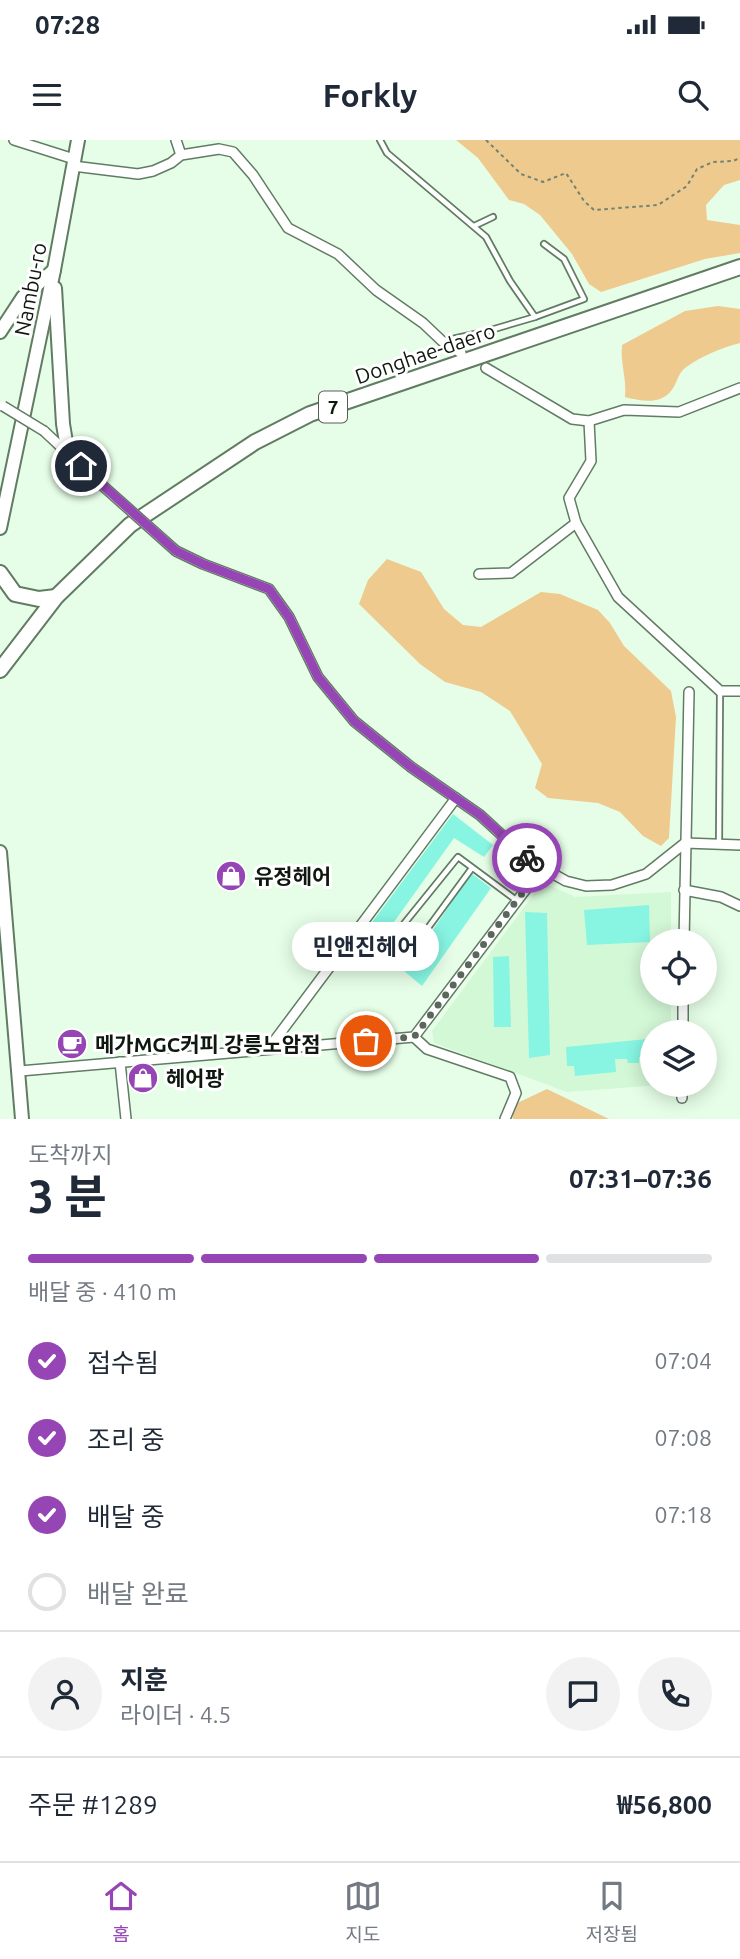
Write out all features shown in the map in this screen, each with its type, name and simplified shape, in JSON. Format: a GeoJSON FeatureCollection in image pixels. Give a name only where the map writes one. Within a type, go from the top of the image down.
{"type":"FeatureCollection","features":[{"type":"Feature","properties":{"kind":"main road","name":"Donghae-daero"},"geometry":{"type":"LineString","coordinates":[[0,670],[56,597],[131,525],[255,442],[310,414],[740,267]]}},
{"type":"Feature","properties":{"kind":"main road"},"geometry":{"type":"LineString","coordinates":[[0,573],[15,594],[39,599],[56,597]]}},
{"type":"Feature","properties":{"kind":"street"},"geometry":{"type":"LineString","coordinates":[[14,140],[74,163],[138,174],[153,171],[181,155],[219,149],[233,152],[253,175],[288,228],[338,254],[376,290],[461,353]]}},
{"type":"Feature","properties":{"kind":"street","name":"Nambu-ro"},"geometry":{"type":"LineString","coordinates":[[0,528],[78,140]]}},
{"type":"Feature","properties":{"kind":"street"},"geometry":{"type":"LineString","coordinates":[[176,140],[181,155]]}},
{"type":"Feature","properties":{"kind":"street"},"geometry":{"type":"LineString","coordinates":[[0,332],[23,298],[54,270]]}},
{"type":"Feature","properties":{"kind":"street"},"geometry":{"type":"LineString","coordinates":[[54,270],[63,424],[68,454]]}},
{"type":"Feature","properties":{"kind":"street"},"geometry":{"type":"LineString","coordinates":[[486,368],[572,419],[589,421],[624,410],[679,412],[740,388]]}},
{"type":"Feature","properties":{"kind":"street"},"geometry":{"type":"LineString","coordinates":[[2,405],[44,431],[176,551],[269,589],[289,617],[318,677],[354,721],[411,767],[480,815],[530,860],[566,881],[586,886],[612,885],[646,874],[685,843],[740,845]]}},
{"type":"Feature","properties":{"kind":"street"},"geometry":{"type":"LineString","coordinates":[[589,421],[592,461],[569,498],[576,523],[618,597],[720,691],[740,691]]}},
{"type":"Feature","properties":{"kind":"street"},"geometry":{"type":"LineString","coordinates":[[480,574],[510,573],[576,523]]}},
{"type":"Feature","properties":{"kind":"street"},"geometry":{"type":"LineString","coordinates":[[684,929],[688,692]]}},
{"type":"Feature","properties":{"kind":"street"},"geometry":{"type":"LineString","coordinates":[[269,1048],[456,798]]}},
{"type":"Feature","properties":{"kind":"street"},"geometry":{"type":"LineString","coordinates":[[0,852],[22,1119]]}},
{"type":"Feature","properties":{"kind":"street"},"geometry":{"type":"LineString","coordinates":[[414,1037],[542,867]]}},
{"type":"Feature","properties":{"kind":"street"},"geometry":{"type":"LineString","coordinates":[[684,890],[721,897],[740,906]]}},
{"type":"Feature","properties":{"kind":"street"},"geometry":{"type":"LineString","coordinates":[[20,1071],[414,1037],[427,1049],[510,1077],[516,1093],[505,1119]]}},
{"type":"Feature","properties":{"kind":"street"},"geometry":{"type":"LineString","coordinates":[[120,1062],[126,1119]]}},
{"type":"Feature","properties":{"kind":"lane"},"geometry":{"type":"LineString","coordinates":[[380,140],[387,153],[486,237],[510,281],[535,317]]}},
{"type":"Feature","properties":{"kind":"lane"},"geometry":{"type":"LineString","coordinates":[[474,226],[493,218]]}},
{"type":"Feature","properties":{"kind":"lane"},"geometry":{"type":"LineString","coordinates":[[442,341],[535,317],[584,299],[564,259],[544,244]]}},
{"type":"Feature","properties":{"kind":"lane"},"geometry":{"type":"LineString","coordinates":[[719,845],[720,691]]}},
{"type":"Feature","properties":{"kind":"lane"},"geometry":{"type":"LineString","coordinates":[[472,868],[422,936],[403,925],[458,857],[517,901]]}},
{"type":"Feature","properties":{"kind":"path"},"geometry":{"type":"LineString","coordinates":[[486,140],[521,174],[542,182],[566,173],[584,201],[594,210],[658,205],[687,186],[697,169],[713,162],[740,158]]}},
{"type":"Feature","properties":{"kind":"shaded area"},"geometry":{"type":"Polygon","coordinates":[[[456,140],[740,140],[740,180],[724,185],[706,205],[707,220],[740,225],[740,253],[705,259],[601,292],[589,284],[572,254],[540,215],[524,204],[509,200],[478,158],[456,140]]]}},
{"type":"Feature","properties":{"kind":"shaded area"},"geometry":{"type":"Polygon","coordinates":[[[718,306],[740,309],[740,343],[711,353],[685,368],[671,391],[661,398],[643,401],[625,397],[622,345],[685,311],[718,306]]]}},
{"type":"Feature","properties":{"kind":"shaded area"},"geometry":{"type":"Polygon","coordinates":[[[387,559],[421,572],[444,609],[463,625],[481,627],[541,592],[560,594],[598,610],[610,623],[624,646],[671,691],[676,717],[669,838],[661,846],[643,836],[620,812],[598,803],[548,798],[535,788],[542,764],[510,711],[481,692],[445,682],[420,664],[359,604],[368,580],[387,559]]]}},
{"type":"Feature","properties":{"kind":"shaded area"},"geometry":{"type":"Polygon","coordinates":[[[543,882],[575,897],[671,892],[671,929],[640,929],[640,1006],[671,1006],[671,1020],[640,1020],[640,1086],[567,1092],[434,1043],[432,1031],[543,882]]]}},
{"type":"Feature","properties":{"kind":"shaded area"},"geometry":{"type":"Polygon","coordinates":[[[547,1089],[609,1119],[513,1119],[511,1106],[547,1089]]]}},
{"type":"Feature","properties":{"kind":"building"},"geometry":{"type":"Polygon","coordinates":[[[453,814],[493,845],[484,857],[454,838],[379,943],[364,933],[453,814]]]}},
{"type":"Feature","properties":{"kind":"building"},"geometry":{"type":"Polygon","coordinates":[[[471,873],[491,888],[422,986],[405,972],[471,873]]]}},
{"type":"Feature","properties":{"kind":"building"},"geometry":{"type":"Polygon","coordinates":[[[649,905],[650,929],[640,929],[640,942],[587,945],[584,910],[649,905]]]}},
{"type":"Feature","properties":{"kind":"building"},"geometry":{"type":"Polygon","coordinates":[[[525,912],[547,913],[550,1055],[529,1058],[525,912]]]}},
{"type":"Feature","properties":{"kind":"building"},"geometry":{"type":"Polygon","coordinates":[[[509,956],[511,1027],[494,1027],[493,957],[509,956]]]}},
{"type":"Feature","properties":{"kind":"building"},"geometry":{"type":"Polygon","coordinates":[[[640,1040],[639,1063],[615,1059],[616,1072],[575,1076],[574,1066],[567,1066],[566,1047],[640,1040]]]}},
{"type":"Feature","properties":{"kind":"way so far"},"geometry":{"type":"LineString","coordinates":[[366,1041],[414,1037],[542,867],[527,858]]}},
{"type":"Feature","properties":{"kind":"place","name":"유정헤어"},"geometry":{"type":"Point","coordinates":[231,876]}},
{"type":"Feature","properties":{"kind":"place","name":"민앤진헤어"},"geometry":{"type":"Point","coordinates":[366,1041]}},
{"type":"Feature","properties":{"kind":"place","name":"메가MGC커피 강릉노암점"},"geometry":{"type":"Point","coordinates":[72,1044]}},
{"type":"Feature","properties":{"kind":"place","name":"헤어팡"},"geometry":{"type":"Point","coordinates":[143,1078]}},
{"type":"Feature","properties":{"kind":"route"},"geometry":{"type":"LineString","coordinates":[[81,466],[176,551],[269,589],[289,617],[318,677],[354,721],[411,767],[480,815],[527,858]]}}]}
